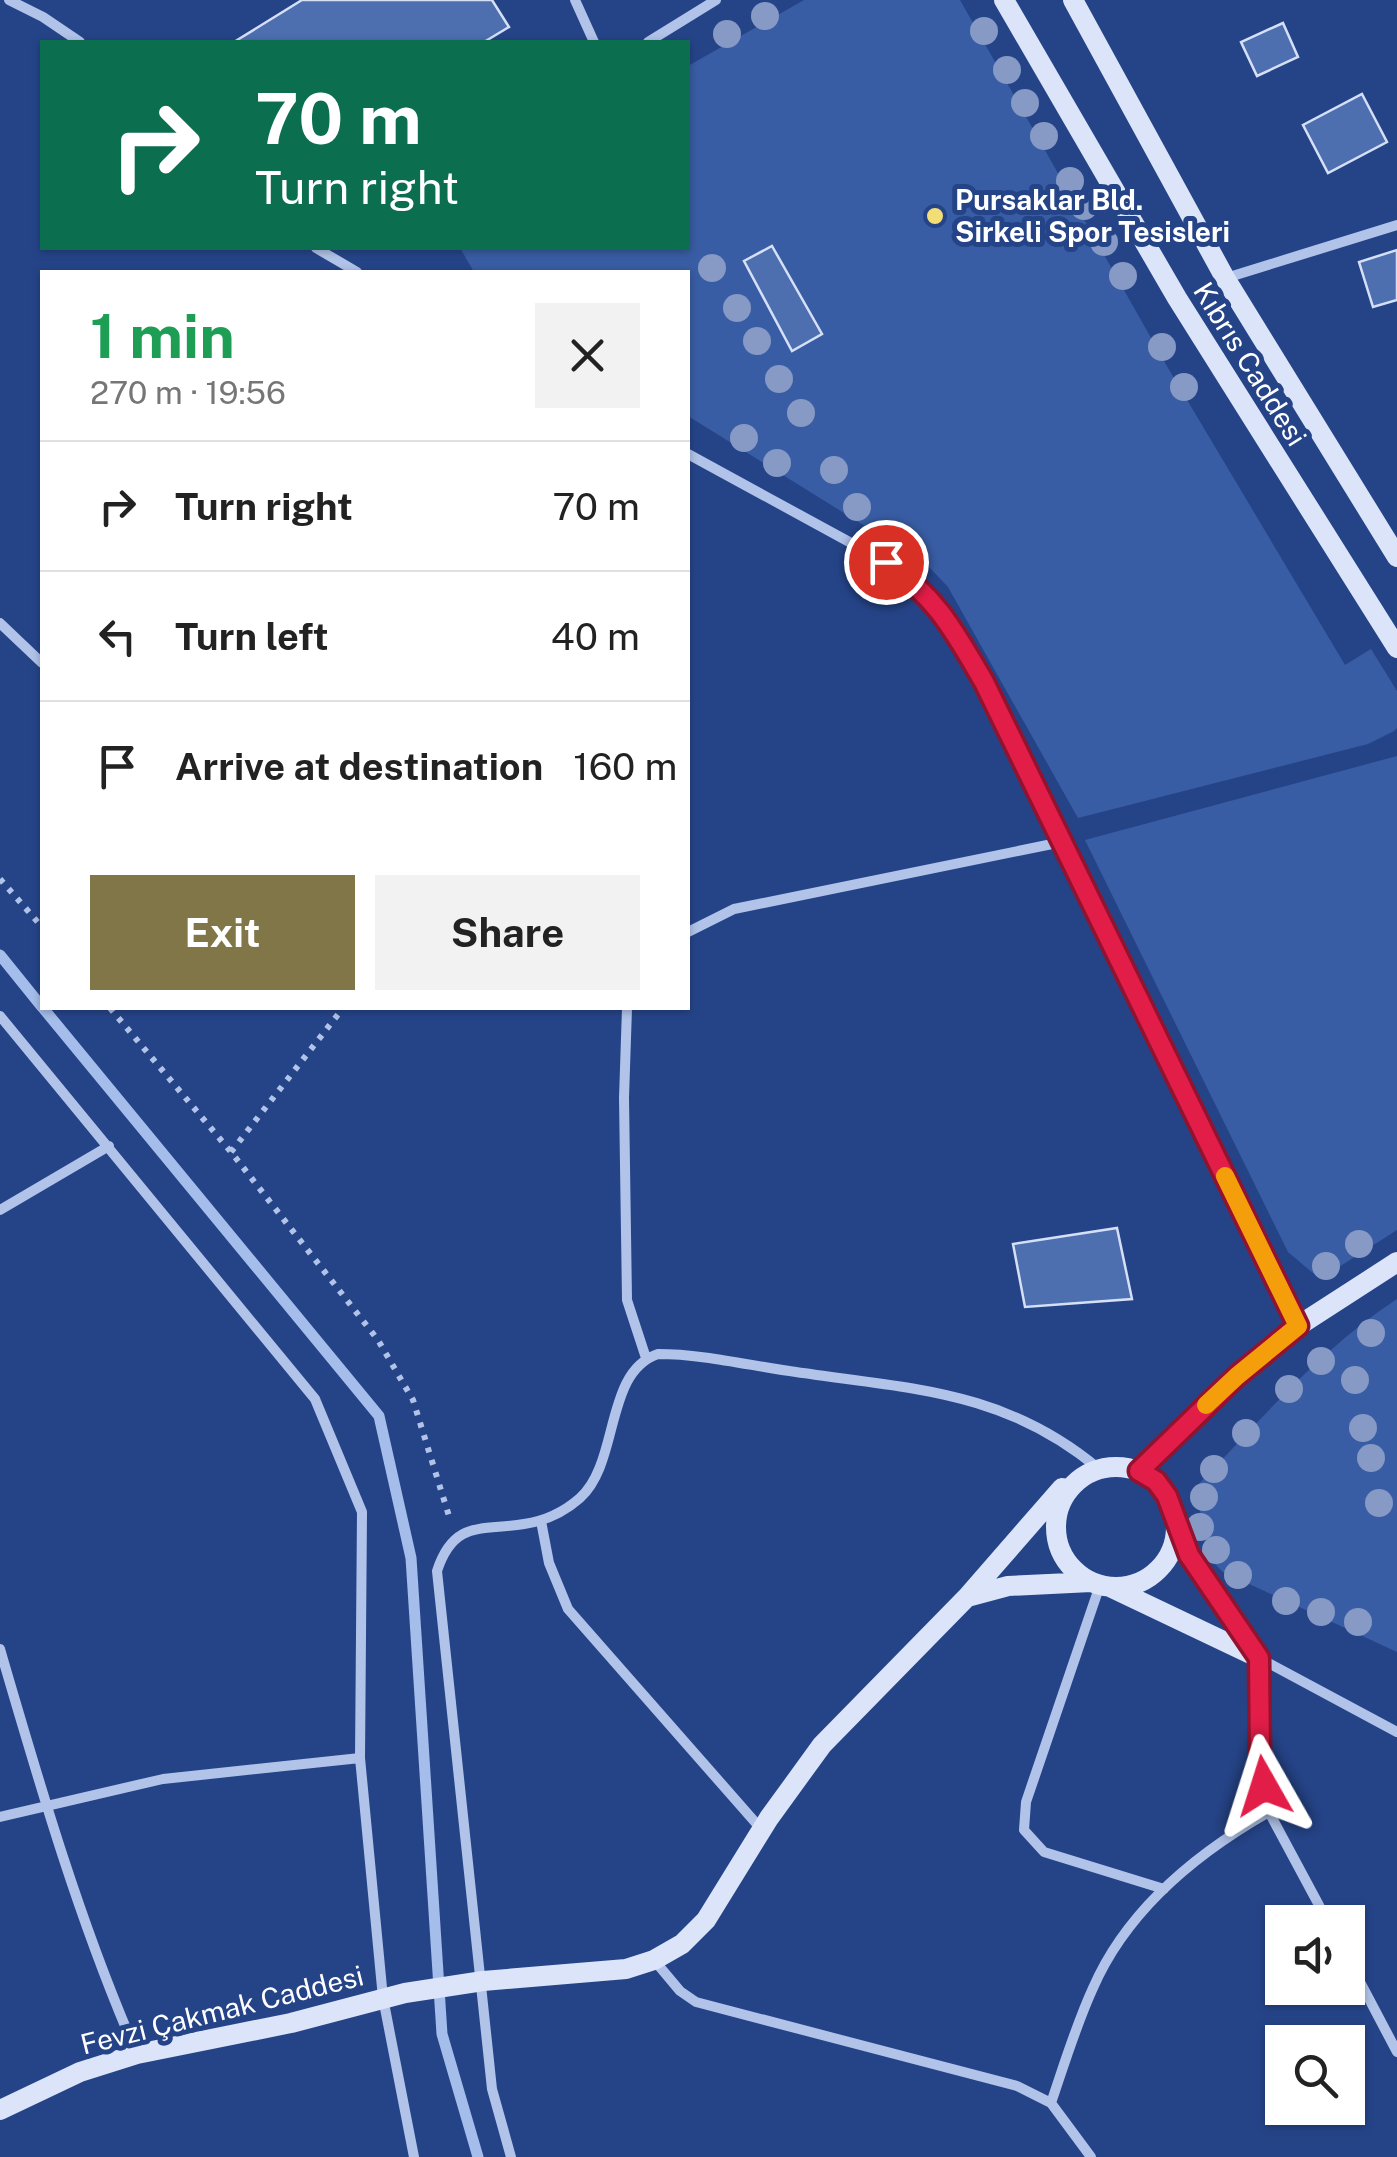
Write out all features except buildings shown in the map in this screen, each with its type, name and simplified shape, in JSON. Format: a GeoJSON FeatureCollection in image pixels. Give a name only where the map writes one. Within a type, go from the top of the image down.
{"type":"FeatureCollection","features":[{"type":"Feature","properties":{"kind":"street"},"geometry":{"type":"LineString","coordinates":[[9,0],[77,40]]}},
{"type":"Feature","properties":{"kind":"street"},"geometry":{"type":"LineString","coordinates":[[574,0],[593,40]]}},
{"type":"Feature","properties":{"kind":"street"},"geometry":{"type":"LineString","coordinates":[[651,40],[716,0]]}},
{"type":"Feature","properties":{"kind":"street","name":"Kıbrıs Caddesi"},"geometry":{"type":"LineString","coordinates":[[1004,0],[1176,298],[1397,648]]}},
{"type":"Feature","properties":{"kind":"street"},"geometry":{"type":"LineString","coordinates":[[1072,0],[1176,195],[1397,557]]}},
{"type":"Feature","properties":{"kind":"street"},"geometry":{"type":"LineString","coordinates":[[1225,278],[1397,225]]}},
{"type":"Feature","properties":{"kind":"street"},"geometry":{"type":"LineString","coordinates":[[319,250],[354,270]]}},
{"type":"Feature","properties":{"kind":"street"},"geometry":{"type":"LineString","coordinates":[[690,455],[886,562],[928,594],[949,622],[984,682],[1298,1326]]}},
{"type":"Feature","properties":{"kind":"street"},"geometry":{"type":"LineString","coordinates":[[0,623],[40,661]]}},
{"type":"Feature","properties":{"kind":"street"},"geometry":{"type":"LineString","coordinates":[[690,931],[734,909],[1062,842]]}},
{"type":"Feature","properties":{"kind":"street"},"geometry":{"type":"LineString","coordinates":[[627,1010],[627,1300],[646,1358]]}},
{"type":"Feature","properties":{"kind":"street"},"geometry":{"type":"LineString","coordinates":[[0,1016],[315,1399],[362,1512],[360,1758],[383,1998],[414,2157]]}},
{"type":"Feature","properties":{"kind":"street"},"geometry":{"type":"LineString","coordinates":[[0,1210],[109,1146]]}},
{"type":"Feature","properties":{"kind":"street"},"geometry":{"type":"LineString","coordinates":[[1139,1471],[1237,1376],[1298,1326],[1397,1262]]}},
{"type":"Feature","properties":{"kind":"street"},"geometry":{"type":"LineString","coordinates":[[511,2157],[492,2089],[476,1983],[438,1571],[441,1559],[457,1538],[484,1526],[541,1520],[560,1512],[592,1487],[628,1375],[646,1358],[671,1354],[975,1400],[1053,1434],[1090,1473]]}},
{"type":"Feature","properties":{"kind":"street"},"geometry":{"type":"LineString","coordinates":[[476,1983],[626,1969],[654,1960],[682,1944],[706,1920],[762,1830],[822,1745],[967,1597],[1061,1489],[1090,1473],[1119,1466],[1156,1481],[1175,1513],[1194,1564],[1259,1658],[1260,1759],[1269,1812],[1319,1905]]}},
{"type":"Feature","properties":{"kind":"street"},"geometry":{"type":"LineString","coordinates":[[1090,1473],[1066,1493],[1057,1512],[1056,1533],[1062,1553],[1074,1570],[1259,1658],[1397,1732]]}},
{"type":"Feature","properties":{"kind":"street"},"geometry":{"type":"LineString","coordinates":[[967,1597],[1008,1586],[1130,1586],[1148,1579],[1172,1550],[1175,1513]]}},
{"type":"Feature","properties":{"kind":"street"},"geometry":{"type":"LineString","coordinates":[[541,1520],[549,1563],[568,1610],[762,1830]]}},
{"type":"Feature","properties":{"kind":"street"},"geometry":{"type":"LineString","coordinates":[[1100,1585],[1026,1802],[1024,1830],[1044,1852],[1164,1889]]}},
{"type":"Feature","properties":{"kind":"street"},"geometry":{"type":"LineString","coordinates":[[0,1649],[46,1806],[108,1987],[138,2054]]}},
{"type":"Feature","properties":{"kind":"street"},"geometry":{"type":"LineString","coordinates":[[0,1818],[164,1779],[360,1758]]}},
{"type":"Feature","properties":{"kind":"street"},"geometry":{"type":"LineString","coordinates":[[1050,2103],[1093,1987],[1127,1932],[1164,1889],[1204,1854],[1269,1812]]}},
{"type":"Feature","properties":{"kind":"street"},"geometry":{"type":"LineString","coordinates":[[654,1960],[680,1991],[696,2002],[1017,2086],[1050,2103],[1091,2157]]}},
{"type":"Feature","properties":{"kind":"street","name":"Fevzi Çakmak Caddesi"},"geometry":{"type":"LineString","coordinates":[[0,2110],[80,2072],[138,2054],[291,2022],[404,1992],[476,1983]]}},
{"type":"Feature","properties":{"kind":"street"},"geometry":{"type":"LineString","coordinates":[[1365,1991],[1397,2052]]}},
{"type":"Feature","properties":{"kind":"path"},"geometry":{"type":"LineString","coordinates":[[0,879],[40,926]]}},
{"type":"Feature","properties":{"kind":"path"},"geometry":{"type":"LineString","coordinates":[[112,1010],[231,1152],[378,1340],[413,1400],[457,1538]]}},
{"type":"Feature","properties":{"kind":"path"},"geometry":{"type":"LineString","coordinates":[[231,1152],[342,1010]]}},
{"type":"Feature","properties":{"kind":"shaded area"},"geometry":{"type":"Polygon","coordinates":[[[804,0],[960,0],[1168,368],[1345,665],[1371,649],[1397,691],[1397,728],[1368,744],[1078,818],[948,587],[926,564],[690,417],[690,270],[473,270],[461,250],[690,250],[690,65],[804,0]]]}},
{"type":"Feature","properties":{"kind":"shaded area"},"geometry":{"type":"Polygon","coordinates":[[[1397,756],[1397,1230],[1320,1279],[1288,1252],[1085,840],[1397,756]]]}},
{"type":"Feature","properties":{"kind":"shaded area"},"geometry":{"type":"Polygon","coordinates":[[[1397,1299],[1397,1652],[1223,1572],[1211,1560],[1195,1488],[1316,1364],[1397,1299]]]}},
{"type":"Feature","properties":{"kind":"waterway"},"geometry":{"type":"LineString","coordinates":[[0,955],[40,1005]]}},
{"type":"Feature","properties":{"kind":"waterway"},"geometry":{"type":"LineString","coordinates":[[45,1010],[379,1416],[411,1558],[442,2034],[478,2157]]}},
{"type":"Feature","properties":{"kind":"slow traffic"},"geometry":{"type":"LineString","coordinates":[[1206,1405],[1298,1326],[1225,1176]]}},
{"type":"Feature","properties":{"kind":"place","name":"Pursaklar Bld. Sirkeli Spor Tesisleri"},"geometry":{"type":"Point","coordinates":[935,216]}},
{"type":"Feature","properties":{"kind":"route"},"geometry":{"type":"LineString","coordinates":[[886,562],[928,594],[984,682],[1298,1326],[1237,1376],[1139,1471],[1156,1481],[1167,1496],[1199,1573],[1259,1658],[1264,1786]]}}]}
